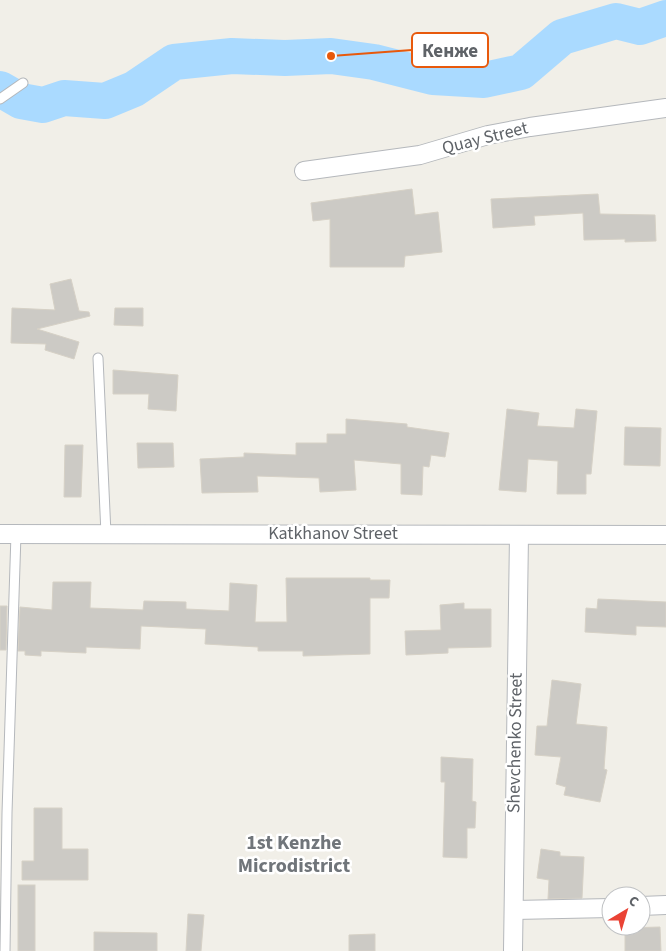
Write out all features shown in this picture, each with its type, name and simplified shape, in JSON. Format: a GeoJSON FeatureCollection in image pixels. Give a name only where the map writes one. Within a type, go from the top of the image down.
{"type":"FeatureCollection","features":[{"type":"Feature","properties":{"kind":"street","name":"Quay Street"},"geometry":{"type":"LineString","coordinates":[[304,171],[420,155],[488,135],[530,126],[666,108]]}},
{"type":"Feature","properties":{"kind":"street","name":"Katkhanov Street"},"geometry":{"type":"LineString","coordinates":[[8,534],[666,535]]}},
{"type":"Feature","properties":{"kind":"street","name":"Shevchenko Street"},"geometry":{"type":"LineString","coordinates":[[513,951],[519,535]]}},
{"type":"Feature","properties":{"kind":"street"},"geometry":{"type":"LineString","coordinates":[[651,906],[666,905]]}},
{"type":"Feature","properties":{"kind":"street"},"geometry":{"type":"LineString","coordinates":[[514,910],[601,908]]}},
{"type":"Feature","properties":{"kind":"lane"},"geometry":{"type":"LineString","coordinates":[[0,99],[23,83]]}},
{"type":"Feature","properties":{"kind":"lane"},"geometry":{"type":"LineString","coordinates":[[98,358],[106,534]]}},
{"type":"Feature","properties":{"kind":"lane"},"geometry":{"type":"LineString","coordinates":[[5,951],[8,534]]}},
{"type":"Feature","properties":{"kind":"building"},"geometry":{"type":"Polygon","coordinates":[[[412,189],[415,215],[438,212],[442,252],[405,256],[404,267],[330,267],[330,219],[313,221],[311,203],[412,189]]]}},
{"type":"Feature","properties":{"kind":"building"},"geometry":{"type":"Polygon","coordinates":[[[598,194],[600,214],[655,215],[656,241],[625,242],[625,239],[584,240],[583,213],[534,216],[535,225],[493,228],[491,199],[598,194]]]}},
{"type":"Feature","properties":{"kind":"building"},"geometry":{"type":"Polygon","coordinates":[[[71,279],[79,311],[89,312],[90,316],[37,329],[79,342],[74,359],[45,350],[46,344],[11,343],[12,308],[55,310],[50,284],[71,279]]]}},
{"type":"Feature","properties":{"kind":"building"},"geometry":{"type":"Polygon","coordinates":[[[115,308],[143,308],[143,326],[114,325],[115,308]]]}},
{"type":"Feature","properties":{"kind":"building"},"geometry":{"type":"Polygon","coordinates":[[[113,370],[178,375],[176,411],[148,409],[149,394],[113,394],[113,370]]]}},
{"type":"Feature","properties":{"kind":"building"},"geometry":{"type":"Polygon","coordinates":[[[507,409],[539,413],[537,426],[574,428],[576,409],[597,411],[591,474],[586,474],[586,494],[557,494],[558,461],[528,459],[526,492],[499,490],[507,409]]]}},
{"type":"Feature","properties":{"kind":"building"},"geometry":{"type":"Polygon","coordinates":[[[346,419],[407,424],[407,427],[449,433],[445,457],[431,455],[429,467],[423,466],[422,495],[401,494],[401,464],[354,460],[356,490],[320,492],[319,478],[257,476],[258,492],[202,493],[200,459],[244,457],[244,453],[296,455],[296,443],[327,443],[327,434],[346,434],[346,419]]]}},
{"type":"Feature","properties":{"kind":"building"},"geometry":{"type":"Polygon","coordinates":[[[625,427],[661,428],[660,466],[624,465],[625,427]]]}},
{"type":"Feature","properties":{"kind":"building"},"geometry":{"type":"Polygon","coordinates":[[[137,443],[173,443],[174,467],[138,468],[137,443]]]}},
{"type":"Feature","properties":{"kind":"building"},"geometry":{"type":"Polygon","coordinates":[[[65,445],[83,445],[81,497],[64,497],[65,445]]]}},
{"type":"Feature","properties":{"kind":"building"},"geometry":{"type":"Polygon","coordinates":[[[286,578],[370,578],[370,580],[390,580],[389,598],[370,598],[370,654],[303,656],[303,651],[258,651],[258,647],[205,644],[206,629],[141,626],[140,649],[86,647],[86,653],[41,651],[41,656],[25,655],[25,651],[18,651],[20,607],[52,610],[53,582],[91,582],[90,608],[143,610],[144,601],[186,602],[186,609],[229,611],[230,583],[257,585],[255,622],[287,622],[286,578]]]}},
{"type":"Feature","properties":{"kind":"building"},"geometry":{"type":"Polygon","coordinates":[[[598,599],[666,602],[666,627],[636,626],[636,635],[585,632],[586,608],[597,609],[598,599]]]}},
{"type":"Feature","properties":{"kind":"building"},"geometry":{"type":"Polygon","coordinates":[[[464,603],[464,609],[491,609],[491,647],[448,648],[448,653],[406,655],[405,631],[441,630],[440,605],[464,603]]]}},
{"type":"Feature","properties":{"kind":"building"},"geometry":{"type":"Polygon","coordinates":[[[0,606],[7,606],[6,650],[0,650],[0,606]]]}},
{"type":"Feature","properties":{"kind":"building"},"geometry":{"type":"Polygon","coordinates":[[[552,680],[581,684],[576,724],[607,727],[604,769],[607,770],[600,802],[564,795],[566,787],[556,784],[561,757],[535,755],[537,726],[547,726],[552,680]]]}},
{"type":"Feature","properties":{"kind":"building"},"geometry":{"type":"Polygon","coordinates":[[[441,757],[473,759],[472,801],[476,802],[475,828],[467,828],[467,858],[443,857],[445,782],[441,782],[441,757]]]}},
{"type":"Feature","properties":{"kind":"building"},"geometry":{"type":"Polygon","coordinates":[[[34,808],[62,808],[62,849],[88,849],[88,880],[22,880],[22,861],[34,861],[34,808]]]}},
{"type":"Feature","properties":{"kind":"building"},"geometry":{"type":"Polygon","coordinates":[[[541,849],[560,852],[560,856],[584,857],[582,898],[548,899],[549,880],[537,878],[541,849]]]}},
{"type":"Feature","properties":{"kind":"building"},"geometry":{"type":"Polygon","coordinates":[[[18,885],[35,885],[35,951],[18,951],[18,885]]]}},
{"type":"Feature","properties":{"kind":"building"},"geometry":{"type":"Polygon","coordinates":[[[188,914],[204,915],[201,951],[186,951],[188,914]]]}},
{"type":"Feature","properties":{"kind":"building"},"geometry":{"type":"Polygon","coordinates":[[[651,927],[660,927],[661,951],[625,951],[625,936],[651,936],[651,927]]]}},
{"type":"Feature","properties":{"kind":"building"},"geometry":{"type":"Polygon","coordinates":[[[94,932],[157,933],[157,951],[94,951],[94,932]]]}},
{"type":"Feature","properties":{"kind":"building"},"geometry":{"type":"Polygon","coordinates":[[[375,934],[375,951],[349,951],[349,935],[375,934]]]}},
{"type":"Feature","properties":{"kind":"waterway"},"geometry":{"type":"LineString","coordinates":[[0,89],[21,101],[43,105],[64,98],[105,101],[134,89],[174,62],[232,56],[285,58],[331,56],[374,62],[433,77],[484,80],[521,72],[562,37],[616,21],[640,27],[666,18]]}},
{"type":"Feature","properties":{"kind":"place","name":"Кенже"},"geometry":{"type":"Point","coordinates":[331,56]}},
{"type":"Feature","properties":{"kind":"district","name":"1st Kenzhe Microdistrict"},"geometry":{"type":"Point","coordinates":[294,854]}}]}
